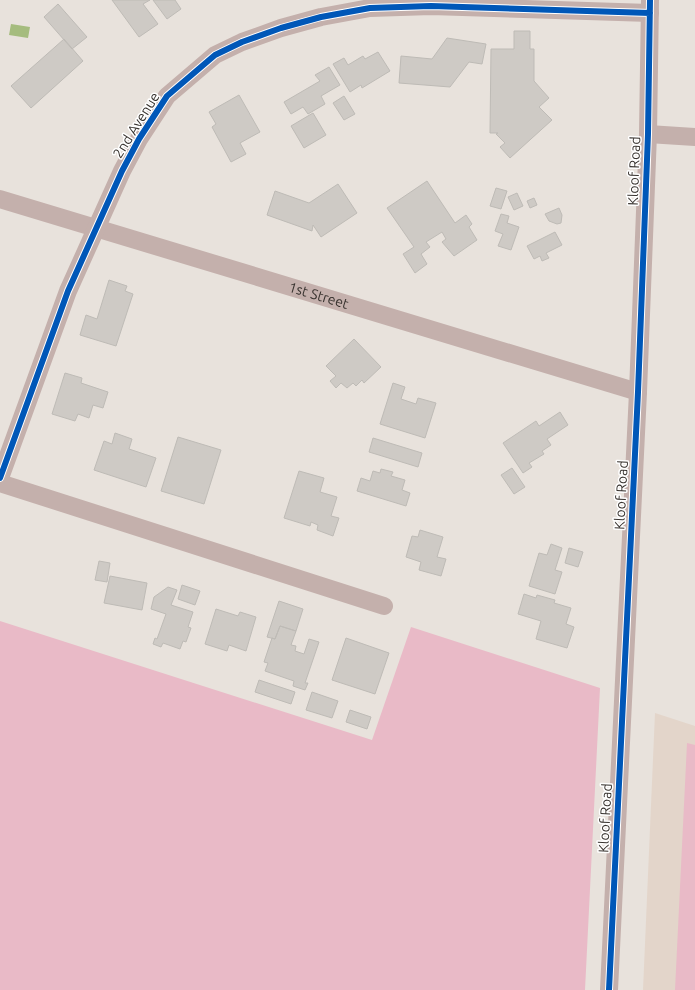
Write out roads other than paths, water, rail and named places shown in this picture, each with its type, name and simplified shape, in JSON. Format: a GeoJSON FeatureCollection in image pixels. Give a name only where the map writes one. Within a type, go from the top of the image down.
{"type":"FeatureCollection","features":[{"type":"Feature","properties":{"kind":"street","name":"2nd Avenue"},"geometry":{"type":"LineString","coordinates":[[0,478],[68,291],[94,228],[139,139],[166,96],[215,55],[242,42],[281,28],[321,17],[370,8],[431,6],[650,6]]}},
{"type":"Feature","properties":{"kind":"street","name":"Kloof Road"},"geometry":{"type":"LineString","coordinates":[[609,990],[638,392],[648,134],[650,6]]}},
{"type":"Feature","properties":{"kind":"street"},"geometry":{"type":"LineString","coordinates":[[648,134],[695,137]]}},
{"type":"Feature","properties":{"kind":"street","name":"1st Street"},"geometry":{"type":"LineString","coordinates":[[0,199],[638,392]]}},
{"type":"Feature","properties":{"kind":"street"},"geometry":{"type":"LineString","coordinates":[[0,483],[384,606]]}}]}
